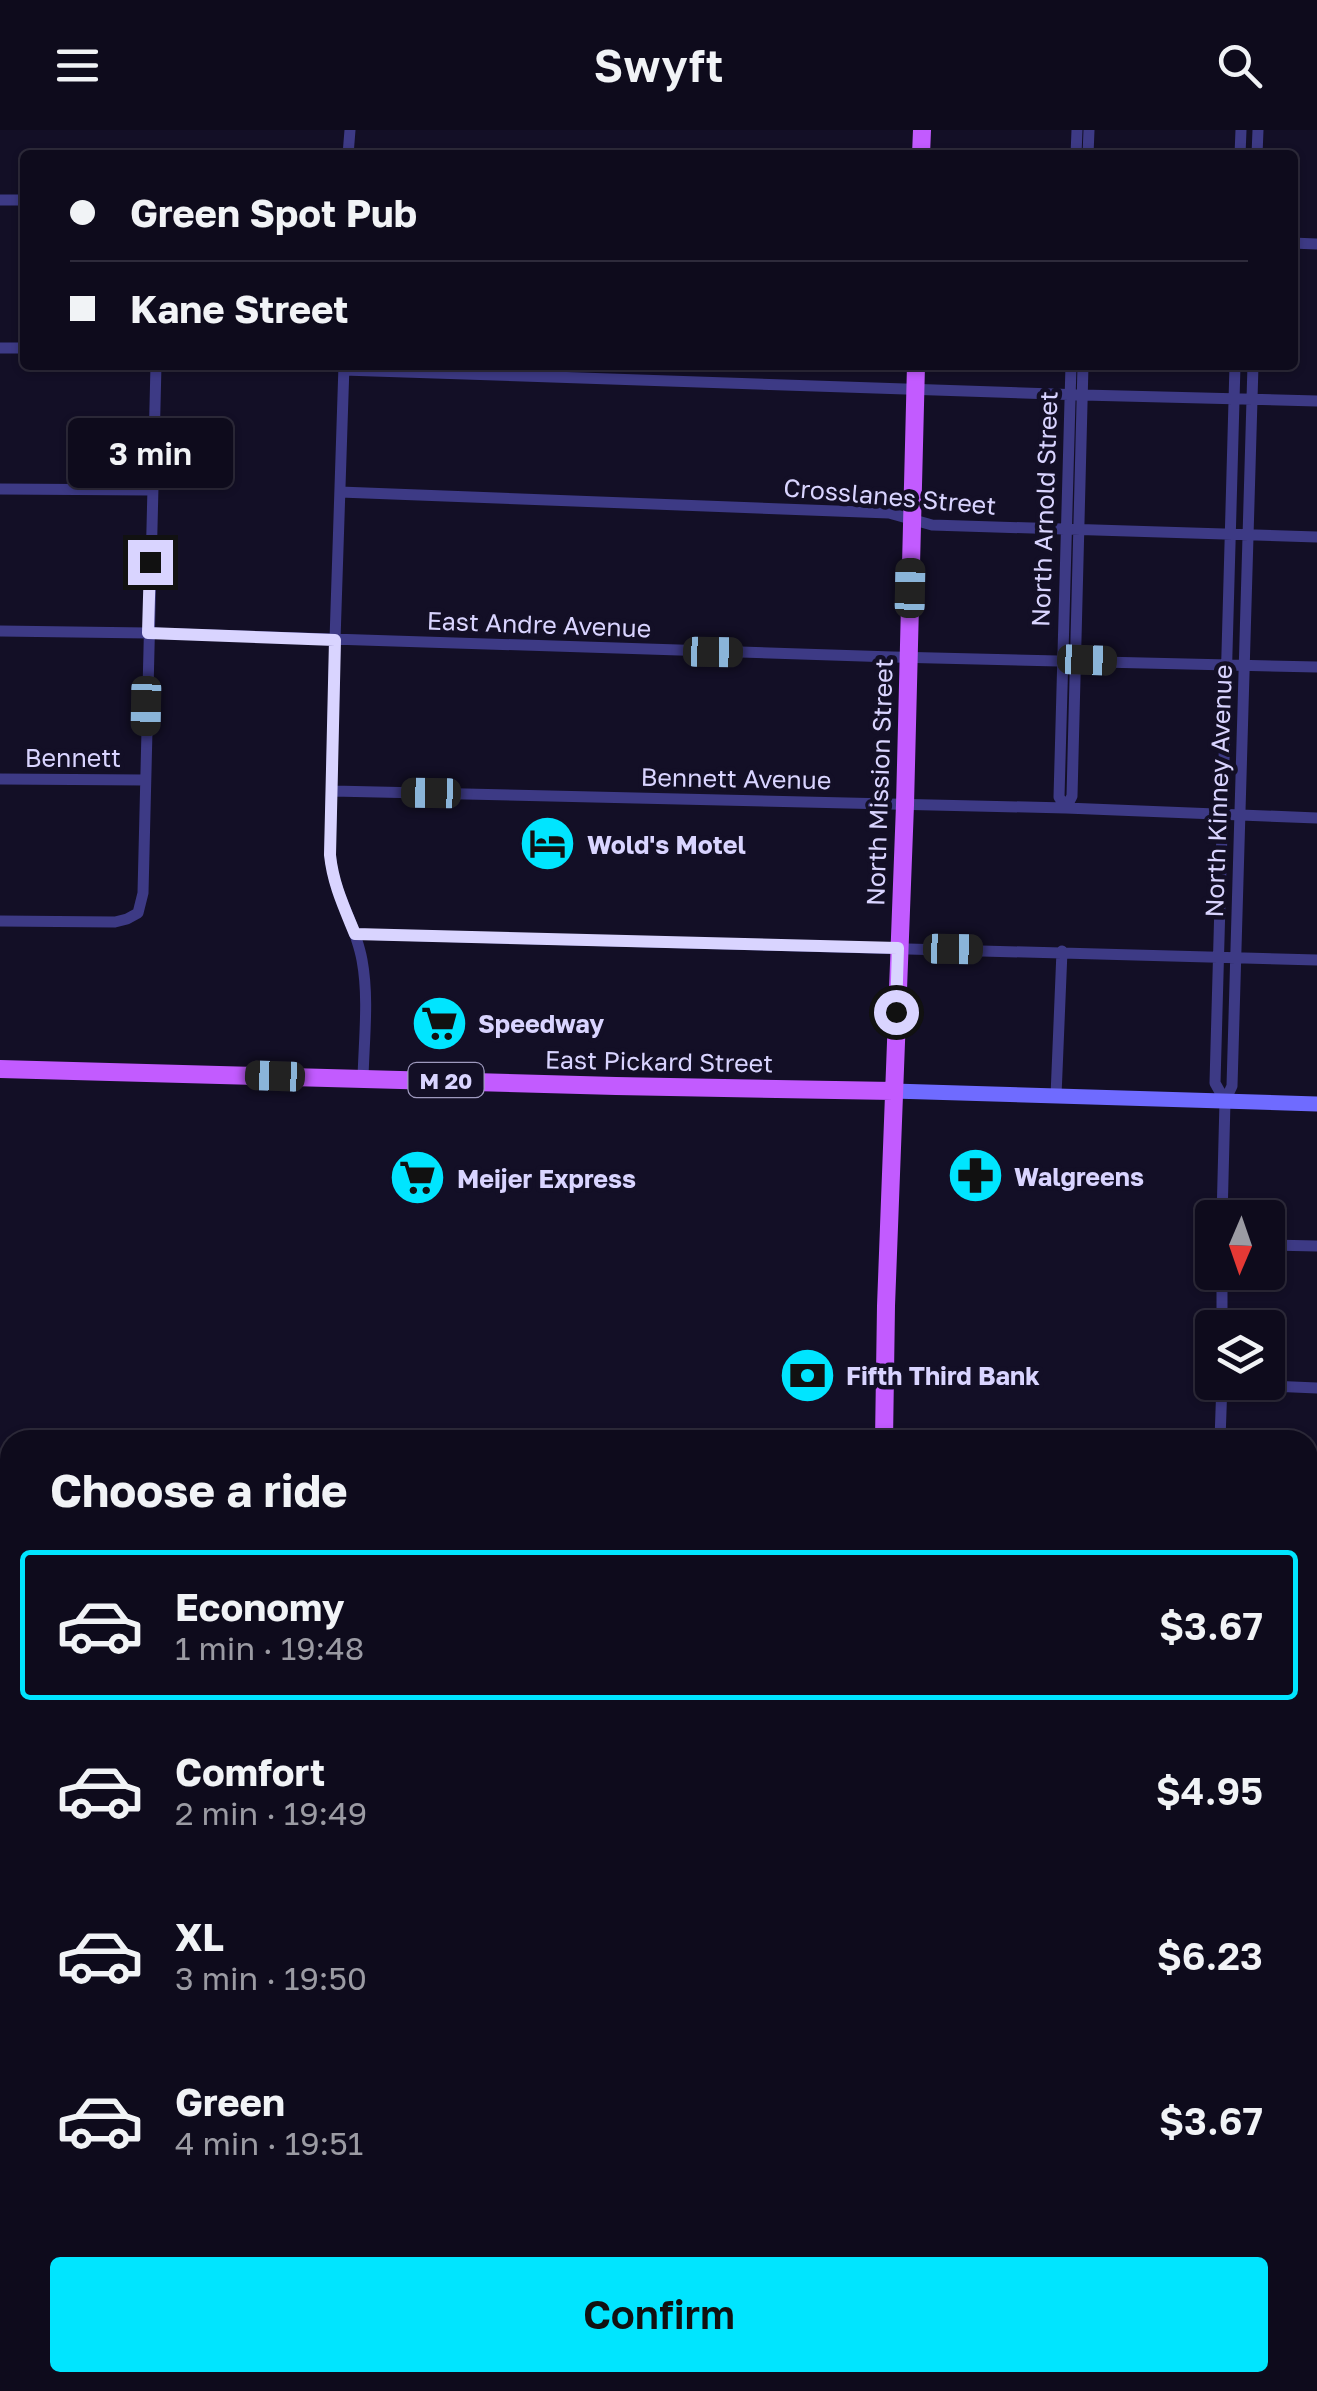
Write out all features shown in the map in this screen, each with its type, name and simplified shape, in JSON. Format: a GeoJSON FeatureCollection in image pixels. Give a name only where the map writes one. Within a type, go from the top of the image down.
{"type":"FeatureCollection","features":[{"type":"Feature","properties":{"kind":"main road","name":"North Mission Street"},"geometry":{"type":"LineString","coordinates":[[884,1430],[916,370]]}},
{"type":"Feature","properties":{"kind":"main road","name":"East Pickard Street"},"geometry":{"type":"LineString","coordinates":[[0,1068],[1317,1104]]}},
{"type":"Feature","properties":{"kind":"street"},"geometry":{"type":"LineString","coordinates":[[0,921],[114,922],[127,920],[138,912],[143,893],[156,370]]}},
{"type":"Feature","properties":{"kind":"street"},"geometry":{"type":"LineString","coordinates":[[344,370],[330,855],[332,876],[362,960],[363,1078]]}},
{"type":"Feature","properties":{"kind":"street"},"geometry":{"type":"LineString","coordinates":[[418,370],[1317,401]]}},
{"type":"Feature","properties":{"kind":"street","name":"North Arnold Street"},"geometry":{"type":"LineString","coordinates":[[1072,370],[1076,395],[1072,530],[1062,660],[1059,798],[1066,808],[1072,796],[1076,660],[1072,530]]}},
{"type":"Feature","properties":{"kind":"street","name":"North Arnold Street"},"geometry":{"type":"LineString","coordinates":[[1076,395],[1083,370]]}},
{"type":"Feature","properties":{"kind":"street"},"geometry":{"type":"LineString","coordinates":[[1225,1101],[1215,1083],[1235,370]]}},
{"type":"Feature","properties":{"kind":"street","name":"North Kinney Avenue"},"geometry":{"type":"LineString","coordinates":[[1222,1200],[1225,1101],[1232,1086],[1253,370]]}},
{"type":"Feature","properties":{"kind":"street"},"geometry":{"type":"LineString","coordinates":[[0,489],[152,490]]}},
{"type":"Feature","properties":{"kind":"street","name":"Crosslanes Street"},"geometry":{"type":"LineString","coordinates":[[340,492],[889,513],[932,525],[1317,537]]}},
{"type":"Feature","properties":{"kind":"street","name":"East Andre Avenue"},"geometry":{"type":"LineString","coordinates":[[0,632],[1317,667]]}},
{"type":"Feature","properties":{"kind":"street","name":"Bennett"},"geometry":{"type":"LineString","coordinates":[[0,779],[145,780]]}},
{"type":"Feature","properties":{"kind":"street","name":"Bennett Avenue"},"geometry":{"type":"LineString","coordinates":[[333,790],[1317,818]]}},
{"type":"Feature","properties":{"kind":"street"},"geometry":{"type":"LineString","coordinates":[[355,934],[1317,960]]}},
{"type":"Feature","properties":{"kind":"street"},"geometry":{"type":"LineString","coordinates":[[1056,1096],[1062,951]]}},
{"type":"Feature","properties":{"kind":"street"},"geometry":{"type":"LineString","coordinates":[[1285,1245],[1317,1246]]}},
{"type":"Feature","properties":{"kind":"street"},"geometry":{"type":"LineString","coordinates":[[1285,1387],[1317,1388]]}},
{"type":"Feature","properties":{"kind":"street"},"geometry":{"type":"LineString","coordinates":[[1220,1430],[1221,1400]]}},
{"type":"Feature","properties":{"kind":"place","name":"Wold's Motel"},"geometry":{"type":"Point","coordinates":[548,844]}},
{"type":"Feature","properties":{"kind":"place","name":"Speedway"},"geometry":{"type":"Point","coordinates":[439,1023]}},
{"type":"Feature","properties":{"kind":"place","name":"Walgreens"},"geometry":{"type":"Point","coordinates":[975,1176]}},
{"type":"Feature","properties":{"kind":"place","name":"Meijer Express"},"geometry":{"type":"Point","coordinates":[418,1178]}},
{"type":"Feature","properties":{"kind":"place","name":"Fifth Third Bank"},"geometry":{"type":"Point","coordinates":[807,1375]}},
{"type":"Feature","properties":{"kind":"route"},"geometry":{"type":"LineString","coordinates":[[150,562],[148,633],[335,640],[330,855],[332,876],[355,934],[898,948],[896,1012]]}}]}
